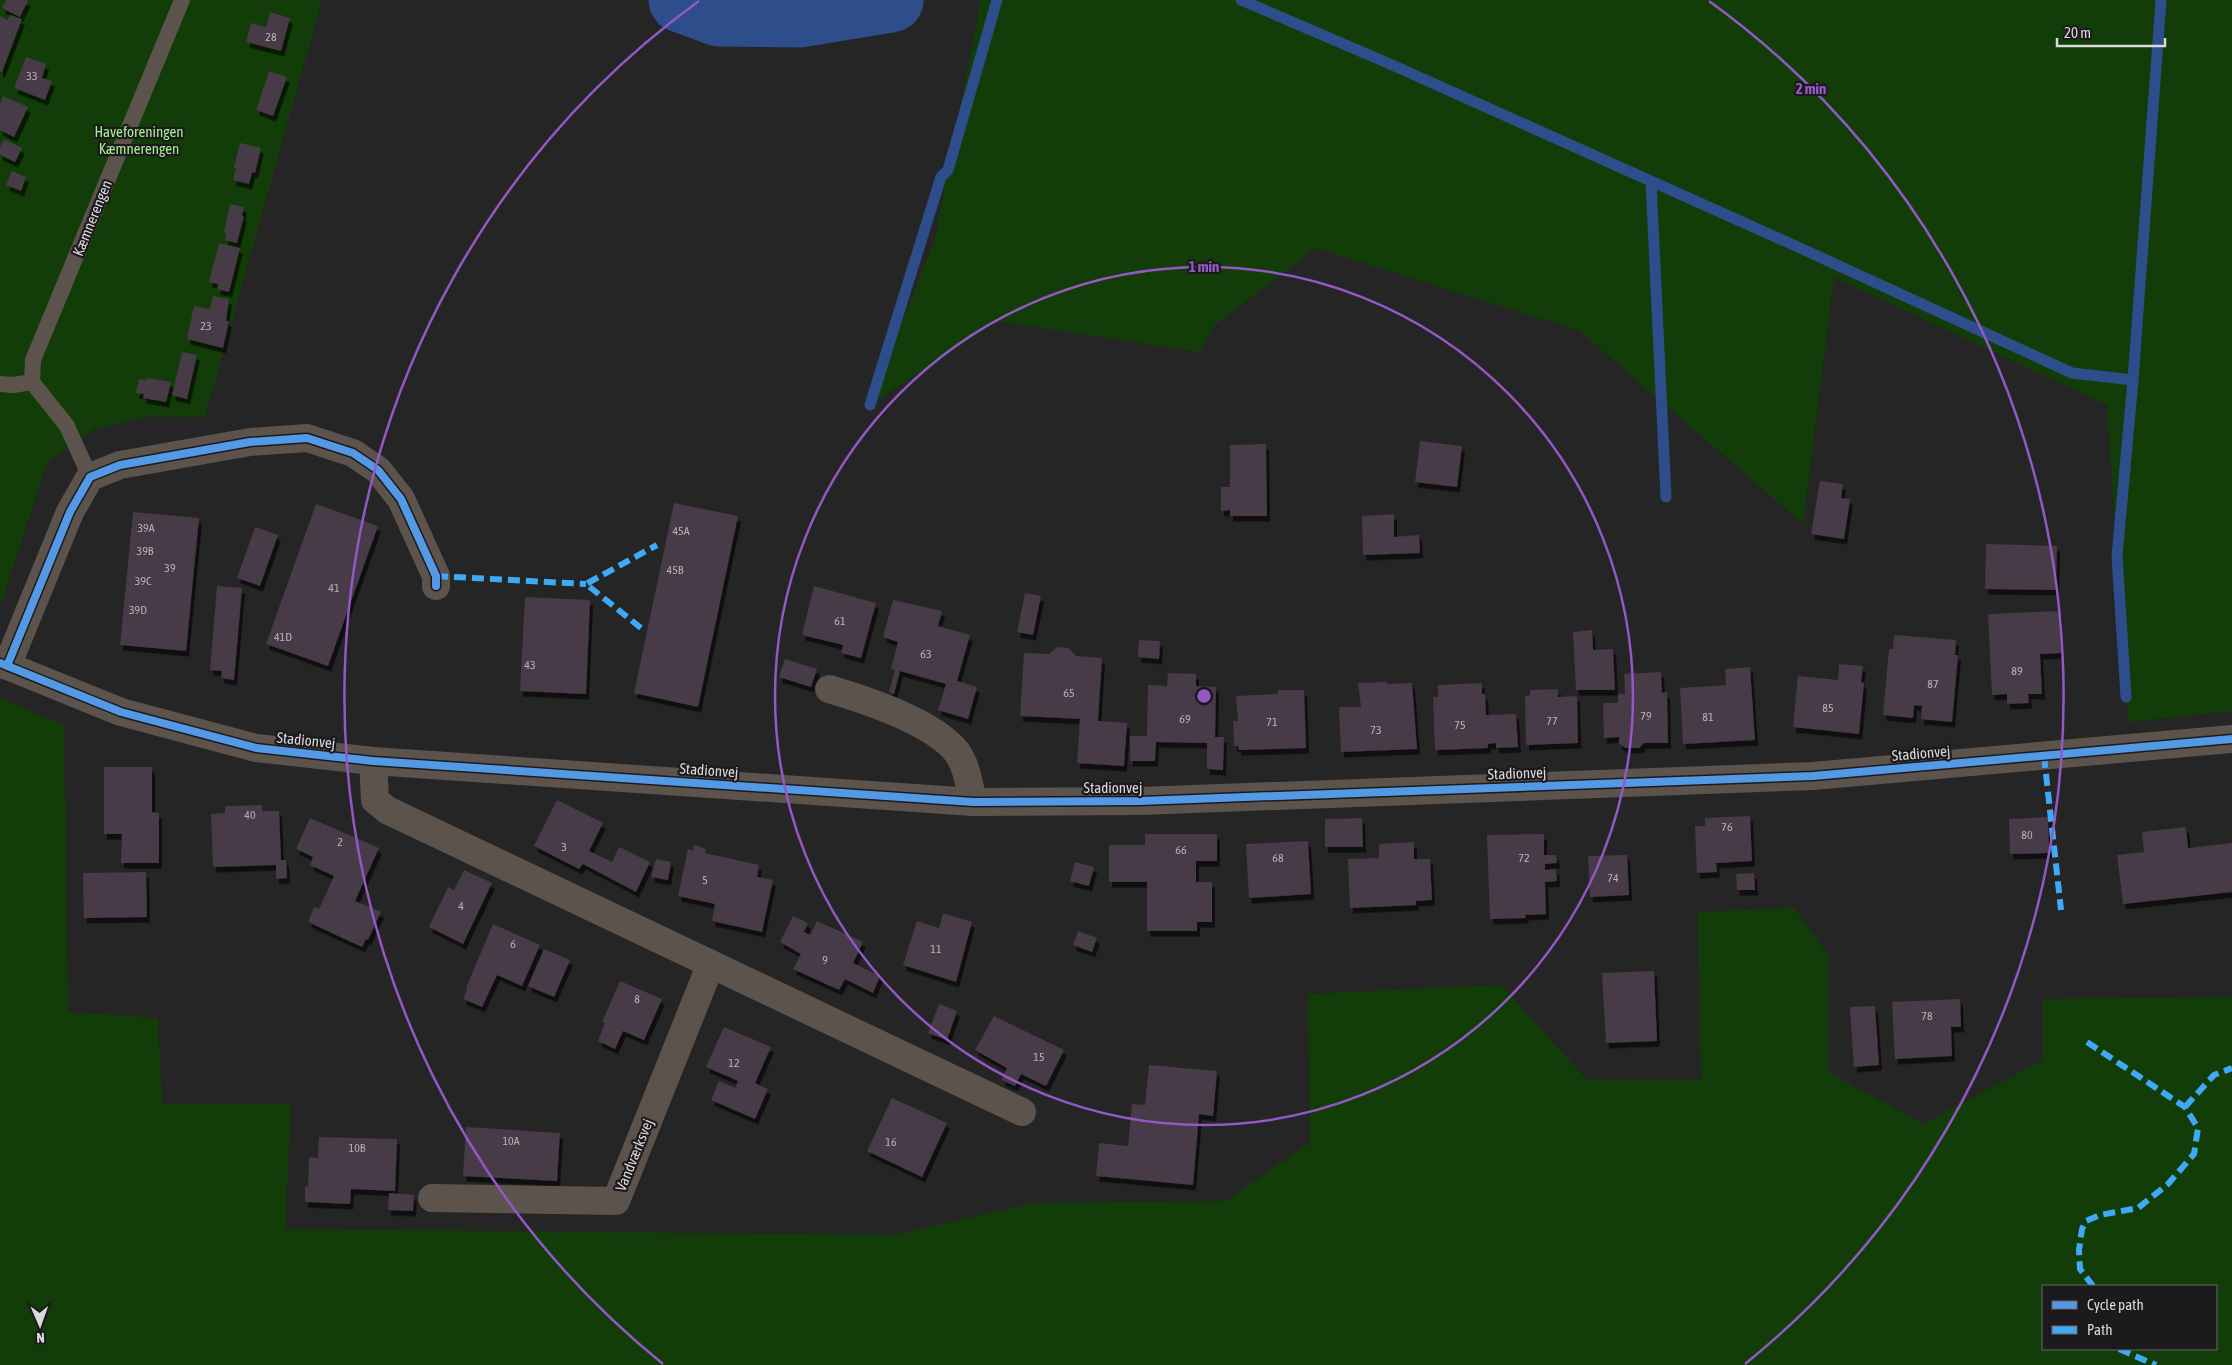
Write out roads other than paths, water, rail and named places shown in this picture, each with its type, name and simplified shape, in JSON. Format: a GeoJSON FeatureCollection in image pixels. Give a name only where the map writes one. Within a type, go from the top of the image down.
{"type":"FeatureCollection","features":[{"type":"Feature","properties":{"kind":"street"},"geometry":{"type":"LineString","coordinates":[[90,477],[120,465],[188,452],[250,442],[307,438],[353,453],[378,470],[401,499],[436,576],[436,586]]}},
{"type":"Feature","properties":{"kind":"street","name":"Stadionvej"},"geometry":{"type":"LineString","coordinates":[[90,477],[70,512],[4,664],[121,712],[256,748],[373,761],[973,802],[1140,801],[1813,776],[2232,739]]}},
{"type":"Feature","properties":{"kind":"street"},"geometry":{"type":"LineString","coordinates":[[829,689],[870,702],[939,734],[956,752],[966,771],[973,802]]}},
{"type":"Feature","properties":{"kind":"street"},"geometry":{"type":"LineString","coordinates":[[373,761],[375,800],[387,810],[710,966],[1022,1112]]}},
{"type":"Feature","properties":{"kind":"street","name":"Vandværksvej"},"geometry":{"type":"LineString","coordinates":[[432,1198],[616,1201],[710,966]]}},
{"type":"Feature","properties":{"kind":"lane","name":"Kæmnerengen"},"geometry":{"type":"LineString","coordinates":[[32,382],[33,360],[182,0]]}},
{"type":"Feature","properties":{"kind":"lane"},"geometry":{"type":"LineString","coordinates":[[0,384],[14,385],[32,382],[66,426],[90,477]]}},
{"type":"Feature","properties":{"kind":"waterway"},"geometry":{"type":"LineString","coordinates":[[681,0],[719,14],[800,15],[891,0]]}},
{"type":"Feature","properties":{"kind":"waterway"},"geometry":{"type":"LineString","coordinates":[[695,5],[697,0]]}},
{"type":"Feature","properties":{"kind":"waterway"},"geometry":{"type":"LineString","coordinates":[[800,15],[809,0]]}},
{"type":"Feature","properties":{"kind":"waterway"},"geometry":{"type":"LineString","coordinates":[[870,405],[941,177],[948,170],[997,0]]}},
{"type":"Feature","properties":{"kind":"waterway"},"geometry":{"type":"LineString","coordinates":[[1241,0],[1390,64],[1798,247],[2072,373],[2133,380]]}},
{"type":"Feature","properties":{"kind":"waterway"},"geometry":{"type":"LineString","coordinates":[[2126,697],[2117,556],[2133,380],[2161,0]]}},
{"type":"Feature","properties":{"kind":"waterway"},"geometry":{"type":"LineString","coordinates":[[1651,182],[1666,497]]}},
{"type":"Feature","properties":{"kind":"park label","name":"Haveforeningen Kæmnerengen"},"geometry":{"type":"Point","coordinates":[139,140]}}]}
